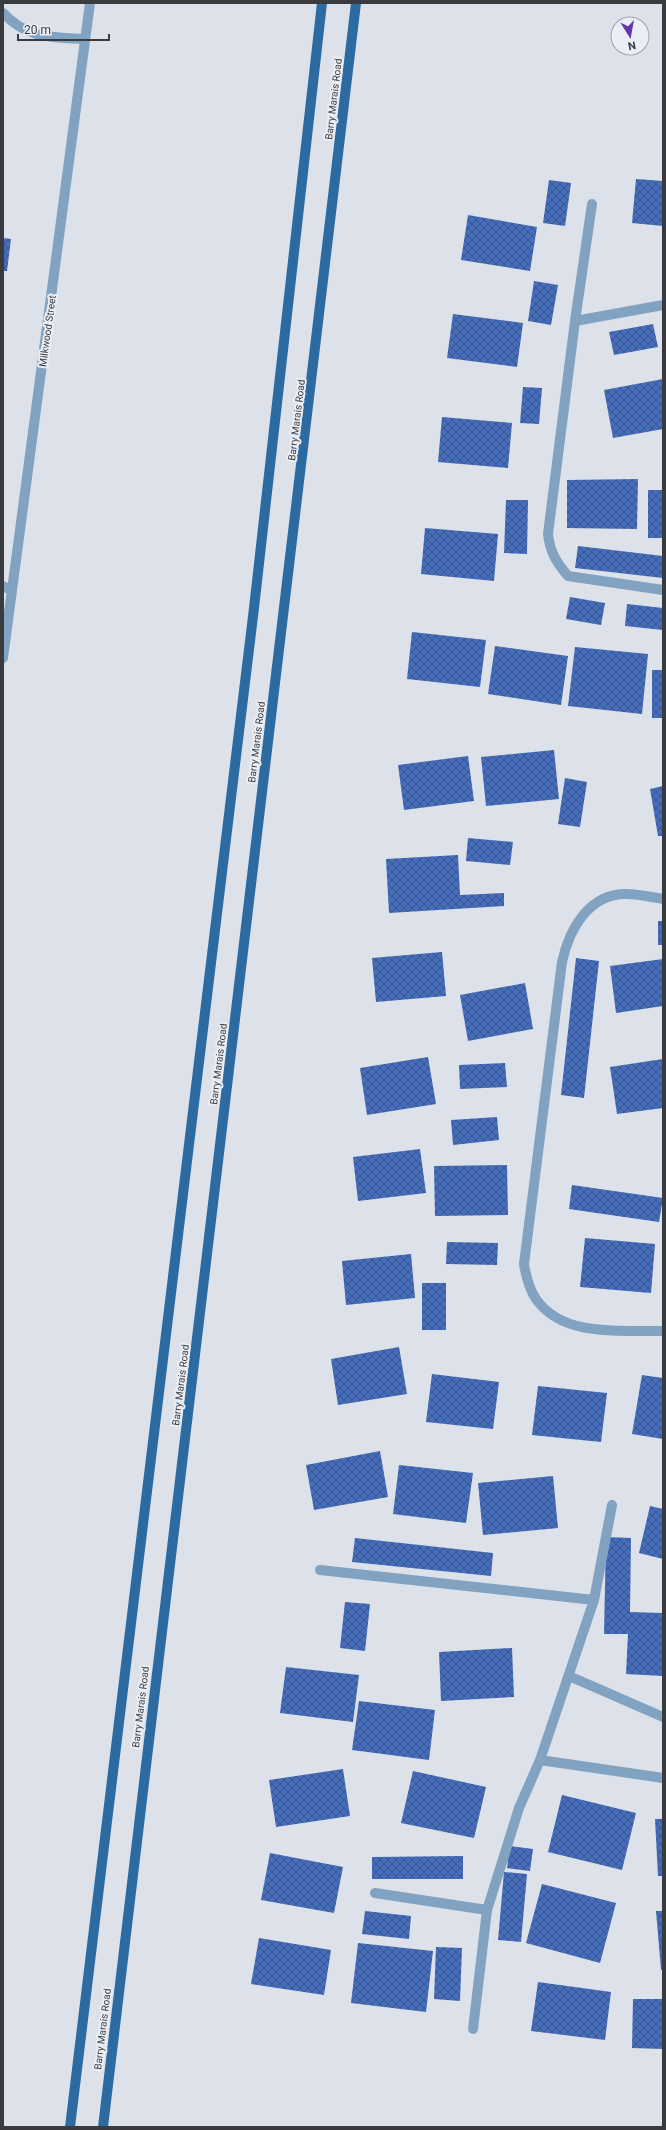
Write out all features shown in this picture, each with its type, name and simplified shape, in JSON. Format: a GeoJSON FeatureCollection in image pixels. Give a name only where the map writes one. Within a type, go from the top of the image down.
{"type":"FeatureCollection","features":[{"type":"Feature","properties":{"kind":"main road","name":"Barry Marais Road"},"geometry":{"type":"LineString","coordinates":[[70,2127],[254,608],[322,3]]}},
{"type":"Feature","properties":{"kind":"main road","name":"Barry Marais Road"},"geometry":{"type":"LineString","coordinates":[[103,2127],[356,3]]}},
{"type":"Feature","properties":{"kind":"street","name":"Milkwood Street"},"geometry":{"type":"LineString","coordinates":[[3,658],[8,589],[90,3]]}},
{"type":"Feature","properties":{"kind":"street"},"geometry":{"type":"LineString","coordinates":[[3,13],[17,27],[31,33],[42,36],[85,39]]}},
{"type":"Feature","properties":{"kind":"street"},"geometry":{"type":"LineString","coordinates":[[592,204],[575,321],[548,534],[550,550],[556,562],[568,576],[663,590]]}},
{"type":"Feature","properties":{"kind":"street"},"geometry":{"type":"LineString","coordinates":[[575,321],[663,305]]}},
{"type":"Feature","properties":{"kind":"street"},"geometry":{"type":"LineString","coordinates":[[663,899],[626,894],[611,896],[596,902],[577,922],[566,943],[562,962],[524,1264],[528,1282],[536,1299],[551,1315],[592,1329],[663,1331]]}},
{"type":"Feature","properties":{"kind":"street"},"geometry":{"type":"LineString","coordinates":[[474,2029],[487,1910],[519,1808],[540,1760],[594,1600],[612,1505]]}},
{"type":"Feature","properties":{"kind":"street"},"geometry":{"type":"LineString","coordinates":[[320,1570],[594,1600]]}},
{"type":"Feature","properties":{"kind":"street"},"geometry":{"type":"LineString","coordinates":[[569,1676],[663,1717]]}},
{"type":"Feature","properties":{"kind":"street"},"geometry":{"type":"LineString","coordinates":[[540,1760],[663,1778]]}},
{"type":"Feature","properties":{"kind":"street"},"geometry":{"type":"LineString","coordinates":[[375,1893],[487,1910]]}},
{"type":"Feature","properties":{"kind":"building"},"geometry":{"type":"Polygon","coordinates":[[[636,179],[663,181],[663,226],[632,223],[636,179]]]}},
{"type":"Feature","properties":{"kind":"building"},"geometry":{"type":"Polygon","coordinates":[[[549,180],[571,183],[565,226],[543,223],[549,180]]]}},
{"type":"Feature","properties":{"kind":"building"},"geometry":{"type":"Polygon","coordinates":[[[468,215],[537,227],[530,271],[461,260],[468,215]]]}},
{"type":"Feature","properties":{"kind":"building"},"geometry":{"type":"Polygon","coordinates":[[[3,238],[11,239],[7,271],[3,271],[3,238]]]}},
{"type":"Feature","properties":{"kind":"building"},"geometry":{"type":"Polygon","coordinates":[[[534,281],[558,285],[551,325],[528,321],[534,281]]]}},
{"type":"Feature","properties":{"kind":"building"},"geometry":{"type":"Polygon","coordinates":[[[453,314],[523,323],[517,367],[447,358],[453,314]]]}},
{"type":"Feature","properties":{"kind":"building"},"geometry":{"type":"Polygon","coordinates":[[[653,324],[658,347],[614,355],[609,332],[653,324]]]}},
{"type":"Feature","properties":{"kind":"building"},"geometry":{"type":"Polygon","coordinates":[[[663,379],[663,429],[613,438],[604,390],[663,379]]]}},
{"type":"Feature","properties":{"kind":"building"},"geometry":{"type":"Polygon","coordinates":[[[523,387],[542,388],[539,424],[520,423],[523,387]]]}},
{"type":"Feature","properties":{"kind":"building"},"geometry":{"type":"Polygon","coordinates":[[[442,417],[512,423],[508,468],[438,462],[442,417]]]}},
{"type":"Feature","properties":{"kind":"building"},"geometry":{"type":"Polygon","coordinates":[[[638,479],[637,529],[567,528],[567,480],[638,479]]]}},
{"type":"Feature","properties":{"kind":"building"},"geometry":{"type":"Polygon","coordinates":[[[648,490],[663,490],[663,538],[648,538],[648,490]]]}},
{"type":"Feature","properties":{"kind":"building"},"geometry":{"type":"Polygon","coordinates":[[[506,500],[528,500],[527,554],[504,553],[506,500]]]}},
{"type":"Feature","properties":{"kind":"building"},"geometry":{"type":"Polygon","coordinates":[[[425,528],[498,534],[494,581],[421,574],[425,528]]]}},
{"type":"Feature","properties":{"kind":"building"},"geometry":{"type":"Polygon","coordinates":[[[578,546],[663,556],[663,578],[575,568],[578,546]]]}},
{"type":"Feature","properties":{"kind":"building"},"geometry":{"type":"Polygon","coordinates":[[[570,597],[605,603],[601,625],[566,619],[570,597]]]}},
{"type":"Feature","properties":{"kind":"building"},"geometry":{"type":"Polygon","coordinates":[[[627,604],[663,608],[663,630],[625,626],[627,604]]]}},
{"type":"Feature","properties":{"kind":"building"},"geometry":{"type":"Polygon","coordinates":[[[412,632],[486,640],[480,687],[407,679],[412,632]]]}},
{"type":"Feature","properties":{"kind":"building"},"geometry":{"type":"Polygon","coordinates":[[[495,646],[568,656],[561,705],[488,694],[495,646]]]}},
{"type":"Feature","properties":{"kind":"building"},"geometry":{"type":"Polygon","coordinates":[[[575,647],[648,654],[642,714],[568,706],[575,647]]]}},
{"type":"Feature","properties":{"kind":"building"},"geometry":{"type":"Polygon","coordinates":[[[652,670],[663,670],[663,718],[652,718],[652,670]]]}},
{"type":"Feature","properties":{"kind":"building"},"geometry":{"type":"Polygon","coordinates":[[[554,750],[559,799],[486,806],[481,757],[554,750]]]}},
{"type":"Feature","properties":{"kind":"building"},"geometry":{"type":"Polygon","coordinates":[[[468,756],[474,801],[404,810],[398,765],[468,756]]]}},
{"type":"Feature","properties":{"kind":"building"},"geometry":{"type":"Polygon","coordinates":[[[565,778],[587,782],[580,827],[558,824],[565,778]]]}},
{"type":"Feature","properties":{"kind":"building"},"geometry":{"type":"Polygon","coordinates":[[[663,786],[663,836],[658,836],[650,789],[663,786]]]}},
{"type":"Feature","properties":{"kind":"building"},"geometry":{"type":"Polygon","coordinates":[[[468,838],[513,842],[510,865],[466,861],[468,838]]]}},
{"type":"Feature","properties":{"kind":"building"},"geometry":{"type":"Polygon","coordinates":[[[458,855],[460,895],[504,893],[504,906],[389,913],[386,859],[458,855]]]}},
{"type":"Feature","properties":{"kind":"building"},"geometry":{"type":"Polygon","coordinates":[[[658,921],[663,921],[663,945],[658,945],[658,921]]]}},
{"type":"Feature","properties":{"kind":"building"},"geometry":{"type":"Polygon","coordinates":[[[442,952],[446,996],[376,1002],[372,958],[442,952]]]}},
{"type":"Feature","properties":{"kind":"building"},"geometry":{"type":"Polygon","coordinates":[[[576,958],[599,961],[584,1098],[561,1095],[576,958]]]}},
{"type":"Feature","properties":{"kind":"building"},"geometry":{"type":"Polygon","coordinates":[[[663,959],[663,1006],[616,1013],[610,966],[663,959]]]}},
{"type":"Feature","properties":{"kind":"building"},"geometry":{"type":"Polygon","coordinates":[[[525,983],[533,1029],[468,1041],[460,995],[525,983]]]}},
{"type":"Feature","properties":{"kind":"building"},"geometry":{"type":"Polygon","coordinates":[[[428,1057],[436,1104],[367,1115],[360,1068],[428,1057]]]}},
{"type":"Feature","properties":{"kind":"building"},"geometry":{"type":"Polygon","coordinates":[[[663,1059],[663,1108],[617,1114],[610,1067],[663,1059]]]}},
{"type":"Feature","properties":{"kind":"building"},"geometry":{"type":"Polygon","coordinates":[[[505,1063],[507,1087],[460,1089],[459,1065],[505,1063]]]}},
{"type":"Feature","properties":{"kind":"building"},"geometry":{"type":"Polygon","coordinates":[[[497,1117],[499,1140],[453,1145],[451,1120],[497,1117]]]}},
{"type":"Feature","properties":{"kind":"building"},"geometry":{"type":"Polygon","coordinates":[[[420,1149],[426,1193],[358,1201],[353,1157],[420,1149]]]}},
{"type":"Feature","properties":{"kind":"building"},"geometry":{"type":"Polygon","coordinates":[[[507,1165],[508,1215],[435,1216],[434,1166],[507,1165]]]}},
{"type":"Feature","properties":{"kind":"building"},"geometry":{"type":"Polygon","coordinates":[[[572,1185],[663,1198],[659,1222],[569,1209],[572,1185]]]}},
{"type":"Feature","properties":{"kind":"building"},"geometry":{"type":"Polygon","coordinates":[[[585,1238],[655,1244],[651,1293],[580,1287],[585,1238]]]}},
{"type":"Feature","properties":{"kind":"building"},"geometry":{"type":"Polygon","coordinates":[[[447,1242],[498,1243],[497,1265],[446,1264],[447,1242]]]}},
{"type":"Feature","properties":{"kind":"building"},"geometry":{"type":"Polygon","coordinates":[[[411,1254],[415,1298],[346,1305],[342,1261],[411,1254]]]}},
{"type":"Feature","properties":{"kind":"building"},"geometry":{"type":"Polygon","coordinates":[[[422,1283],[446,1283],[446,1330],[422,1330],[422,1283]]]}},
{"type":"Feature","properties":{"kind":"building"},"geometry":{"type":"Polygon","coordinates":[[[399,1347],[407,1394],[338,1405],[331,1359],[399,1347]]]}},
{"type":"Feature","properties":{"kind":"building"},"geometry":{"type":"Polygon","coordinates":[[[432,1374],[499,1382],[493,1429],[426,1422],[432,1374]]]}},
{"type":"Feature","properties":{"kind":"building"},"geometry":{"type":"Polygon","coordinates":[[[642,1375],[663,1378],[663,1439],[632,1434],[642,1375]]]}},
{"type":"Feature","properties":{"kind":"building"},"geometry":{"type":"Polygon","coordinates":[[[538,1386],[607,1393],[601,1442],[532,1435],[538,1386]]]}},
{"type":"Feature","properties":{"kind":"building"},"geometry":{"type":"Polygon","coordinates":[[[380,1451],[388,1497],[314,1510],[306,1465],[380,1451]]]}},
{"type":"Feature","properties":{"kind":"building"},"geometry":{"type":"Polygon","coordinates":[[[399,1465],[473,1473],[466,1523],[393,1514],[399,1465]]]}},
{"type":"Feature","properties":{"kind":"building"},"geometry":{"type":"Polygon","coordinates":[[[553,1476],[558,1528],[483,1535],[478,1483],[553,1476]]]}},
{"type":"Feature","properties":{"kind":"building"},"geometry":{"type":"Polygon","coordinates":[[[650,1506],[663,1509],[663,1559],[639,1553],[650,1506]]]}},
{"type":"Feature","properties":{"kind":"building"},"geometry":{"type":"Polygon","coordinates":[[[606,1537],[631,1538],[630,1612],[663,1613],[663,1676],[626,1674],[628,1634],[604,1634],[606,1537]]]}},
{"type":"Feature","properties":{"kind":"building"},"geometry":{"type":"Polygon","coordinates":[[[355,1538],[493,1553],[491,1576],[352,1562],[355,1538]]]}},
{"type":"Feature","properties":{"kind":"building"},"geometry":{"type":"Polygon","coordinates":[[[345,1602],[370,1604],[365,1651],[340,1648],[345,1602]]]}},
{"type":"Feature","properties":{"kind":"building"},"geometry":{"type":"Polygon","coordinates":[[[512,1648],[514,1697],[441,1701],[439,1652],[512,1648]]]}},
{"type":"Feature","properties":{"kind":"building"},"geometry":{"type":"Polygon","coordinates":[[[286,1667],[359,1675],[353,1722],[280,1713],[286,1667]]]}},
{"type":"Feature","properties":{"kind":"building"},"geometry":{"type":"Polygon","coordinates":[[[359,1701],[435,1710],[429,1760],[352,1750],[359,1701]]]}},
{"type":"Feature","properties":{"kind":"building"},"geometry":{"type":"Polygon","coordinates":[[[343,1769],[350,1816],[276,1827],[269,1780],[343,1769]]]}},
{"type":"Feature","properties":{"kind":"building"},"geometry":{"type":"Polygon","coordinates":[[[413,1771],[486,1787],[474,1838],[401,1823],[413,1771]]]}},
{"type":"Feature","properties":{"kind":"building"},"geometry":{"type":"Polygon","coordinates":[[[562,1795],[636,1813],[622,1870],[548,1852],[562,1795]]]}},
{"type":"Feature","properties":{"kind":"building"},"geometry":{"type":"Polygon","coordinates":[[[655,1819],[663,1819],[663,1876],[658,1876],[655,1819]]]}},
{"type":"Feature","properties":{"kind":"building"},"geometry":{"type":"Polygon","coordinates":[[[510,1846],[533,1849],[530,1871],[507,1868],[510,1846]]]}},
{"type":"Feature","properties":{"kind":"building"},"geometry":{"type":"Polygon","coordinates":[[[270,1853],[343,1867],[334,1913],[261,1900],[270,1853]]]}},
{"type":"Feature","properties":{"kind":"building"},"geometry":{"type":"Polygon","coordinates":[[[463,1856],[463,1879],[372,1879],[372,1857],[463,1856]]]}},
{"type":"Feature","properties":{"kind":"building"},"geometry":{"type":"Polygon","coordinates":[[[504,1872],[527,1874],[521,1942],[498,1940],[504,1872]]]}},
{"type":"Feature","properties":{"kind":"building"},"geometry":{"type":"Polygon","coordinates":[[[542,1884],[616,1903],[600,1963],[526,1943],[542,1884]]]}},
{"type":"Feature","properties":{"kind":"building"},"geometry":{"type":"Polygon","coordinates":[[[365,1911],[411,1916],[409,1939],[362,1934],[365,1911]]]}},
{"type":"Feature","properties":{"kind":"building"},"geometry":{"type":"Polygon","coordinates":[[[656,1911],[663,1911],[663,1970],[661,1970],[656,1911]]]}},
{"type":"Feature","properties":{"kind":"building"},"geometry":{"type":"Polygon","coordinates":[[[259,1938],[331,1950],[324,1995],[251,1984],[259,1938]]]}},
{"type":"Feature","properties":{"kind":"building"},"geometry":{"type":"Polygon","coordinates":[[[358,1943],[433,1951],[426,2012],[351,2003],[358,1943]]]}},
{"type":"Feature","properties":{"kind":"building"},"geometry":{"type":"Polygon","coordinates":[[[436,1947],[462,1948],[460,2001],[434,1999],[436,1947]]]}},
{"type":"Feature","properties":{"kind":"building"},"geometry":{"type":"Polygon","coordinates":[[[538,1982],[611,1992],[605,2040],[531,2031],[538,1982]]]}},
{"type":"Feature","properties":{"kind":"building"},"geometry":{"type":"Polygon","coordinates":[[[633,1999],[663,1999],[663,2049],[632,2048],[633,1999]]]}}]}
